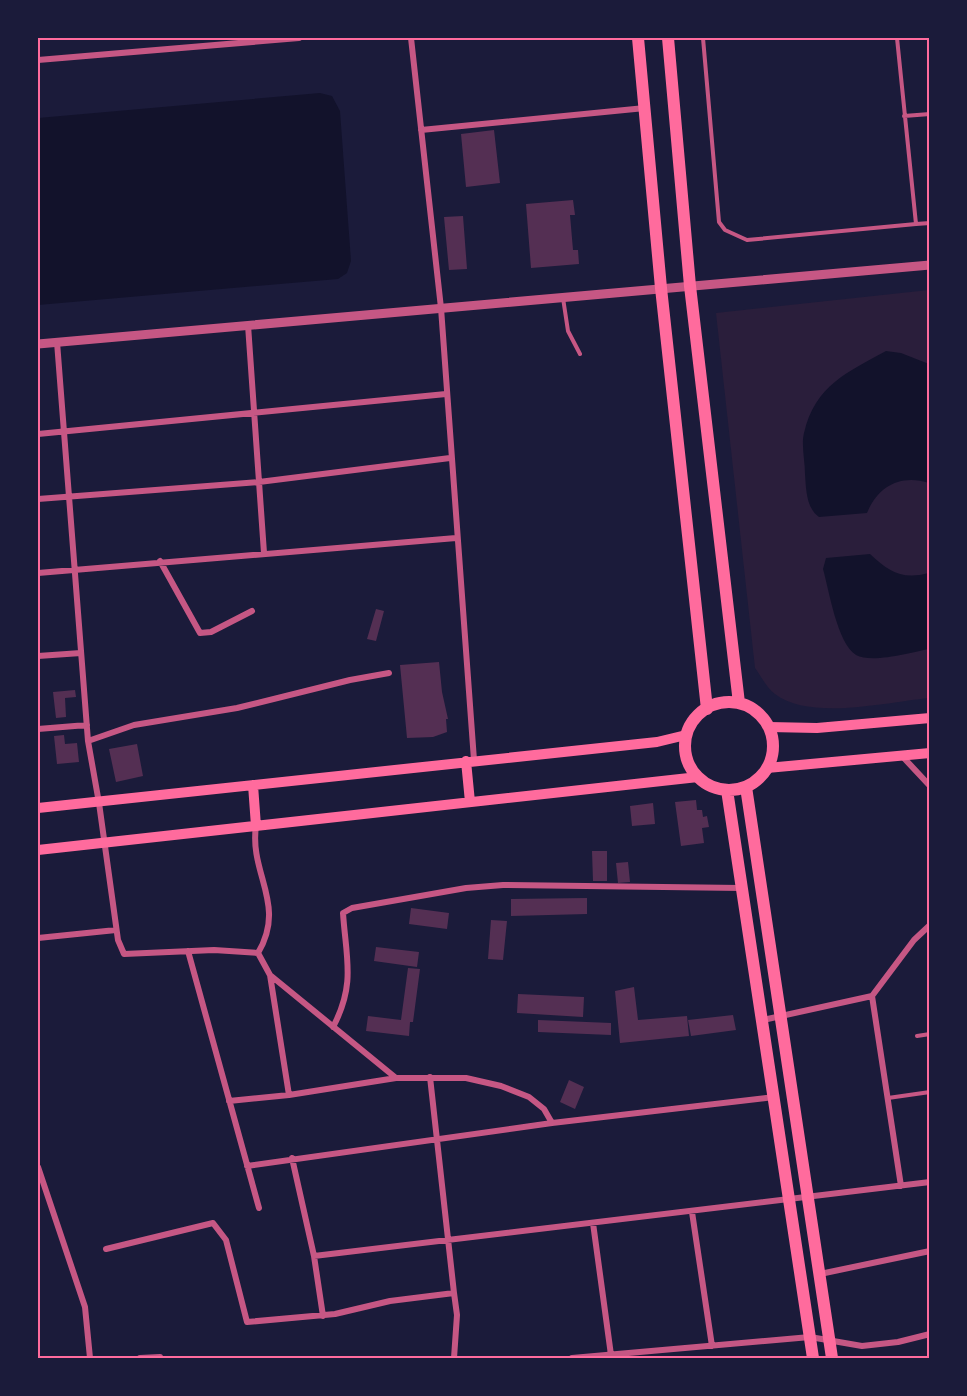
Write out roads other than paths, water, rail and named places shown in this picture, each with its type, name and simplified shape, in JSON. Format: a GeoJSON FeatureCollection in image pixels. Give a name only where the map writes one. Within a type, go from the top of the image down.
{"type":"FeatureCollection","features":[{"type":"Feature","properties":{"kind":"main road"},"geometry":{"type":"LineString","coordinates":[[639,38],[661,288],[707,708]]}},
{"type":"Feature","properties":{"kind":"main road"},"geometry":{"type":"LineString","coordinates":[[668,38],[690,286],[739,704]]}},
{"type":"Feature","properties":{"kind":"main road"},"geometry":{"type":"LineString","coordinates":[[722,703],[739,704],[756,712],[769,727],[773,748],[767,768],[758,779],[746,786],[727,790],[711,786],[698,777],[687,758],[686,735],[694,720],[707,708],[722,703]]}},
{"type":"Feature","properties":{"kind":"main road"},"geometry":{"type":"LineString","coordinates":[[769,727],[817,728],[930,718]]}},
{"type":"Feature","properties":{"kind":"main road"},"geometry":{"type":"LineString","coordinates":[[38,808],[470,760],[657,742],[686,735]]}},
{"type":"Feature","properties":{"kind":"main road"},"geometry":{"type":"LineString","coordinates":[[767,768],[930,753]]}},
{"type":"Feature","properties":{"kind":"main road"},"geometry":{"type":"LineString","coordinates":[[470,760],[470,802]]}},
{"type":"Feature","properties":{"kind":"main road"},"geometry":{"type":"LineString","coordinates":[[38,850],[698,777]]}},
{"type":"Feature","properties":{"kind":"main road"},"geometry":{"type":"LineString","coordinates":[[253,785],[256,826]]}},
{"type":"Feature","properties":{"kind":"main road"},"geometry":{"type":"LineString","coordinates":[[746,786],[832,1359]]}},
{"type":"Feature","properties":{"kind":"main road"},"geometry":{"type":"LineString","coordinates":[[727,790],[791,1200],[813,1359]]}},
{"type":"Feature","properties":{"kind":"street"},"geometry":{"type":"LineString","coordinates":[[38,60],[299,38]]}},
{"type":"Feature","properties":{"kind":"street"},"geometry":{"type":"LineString","coordinates":[[411,38],[441,308],[470,760]]}},
{"type":"Feature","properties":{"kind":"street"},"geometry":{"type":"LineString","coordinates":[[421,130],[645,108]]}},
{"type":"Feature","properties":{"kind":"street"},"geometry":{"type":"LineString","coordinates":[[38,344],[930,265]]}},
{"type":"Feature","properties":{"kind":"street"},"geometry":{"type":"LineString","coordinates":[[248,325],[264,553]]}},
{"type":"Feature","properties":{"kind":"street"},"geometry":{"type":"LineString","coordinates":[[57,342],[88,741],[105,842],[116,930],[124,954],[188,951],[258,953]]}},
{"type":"Feature","properties":{"kind":"street"},"geometry":{"type":"LineString","coordinates":[[38,434],[446,393]]}},
{"type":"Feature","properties":{"kind":"street"},"geometry":{"type":"LineString","coordinates":[[38,499],[259,482],[450,459]]}},
{"type":"Feature","properties":{"kind":"street"},"geometry":{"type":"LineString","coordinates":[[38,573],[456,538]]}},
{"type":"Feature","properties":{"kind":"street"},"geometry":{"type":"LineString","coordinates":[[160,561],[200,633],[211,632],[252,610]]}},
{"type":"Feature","properties":{"kind":"street"},"geometry":{"type":"LineString","coordinates":[[38,656],[81,653]]}},
{"type":"Feature","properties":{"kind":"street"},"geometry":{"type":"LineString","coordinates":[[88,741],[134,725],[237,708],[350,680],[389,674]]}},
{"type":"Feature","properties":{"kind":"street"},"geometry":{"type":"LineString","coordinates":[[38,729],[87,725]]}},
{"type":"Feature","properties":{"kind":"street"},"geometry":{"type":"LineString","coordinates":[[902,756],[930,786]]}},
{"type":"Feature","properties":{"kind":"street"},"geometry":{"type":"LineString","coordinates":[[256,826],[254,843],[265,885],[270,923],[267,938],[258,953]]}},
{"type":"Feature","properties":{"kind":"street"},"geometry":{"type":"LineString","coordinates":[[333,1027],[345,1000],[350,970],[343,913],[352,908],[466,888],[503,885],[742,888]]}},
{"type":"Feature","properties":{"kind":"street"},"geometry":{"type":"LineString","coordinates":[[763,1020],[872,996],[914,940],[930,925]]}},
{"type":"Feature","properties":{"kind":"street"},"geometry":{"type":"LineString","coordinates":[[38,938],[116,930]]}},
{"type":"Feature","properties":{"kind":"street"},"geometry":{"type":"LineString","coordinates":[[188,951],[259,1208]]}},
{"type":"Feature","properties":{"kind":"street"},"geometry":{"type":"LineString","coordinates":[[258,953],[270,975],[289,1095]]}},
{"type":"Feature","properties":{"kind":"street"},"geometry":{"type":"LineString","coordinates":[[270,975],[396,1078]]}},
{"type":"Feature","properties":{"kind":"street"},"geometry":{"type":"LineString","coordinates":[[872,996],[901,1186]]}},
{"type":"Feature","properties":{"kind":"street"},"geometry":{"type":"LineString","coordinates":[[430,1077],[457,1315],[454,1359]]}},
{"type":"Feature","properties":{"kind":"street"},"geometry":{"type":"LineString","coordinates":[[229,1101],[289,1095],[396,1078],[466,1078],[501,1086],[529,1096],[544,1109],[552,1123]]}},
{"type":"Feature","properties":{"kind":"street"},"geometry":{"type":"LineString","coordinates":[[247,1166],[552,1123],[775,1097]]}},
{"type":"Feature","properties":{"kind":"street"},"geometry":{"type":"LineString","coordinates":[[292,1158],[314,1256],[323,1316]]}},
{"type":"Feature","properties":{"kind":"street"},"geometry":{"type":"LineString","coordinates":[[38,1167],[86,1307],[90,1359]]}},
{"type":"Feature","properties":{"kind":"street"},"geometry":{"type":"LineString","coordinates":[[314,1256],[930,1182]]}},
{"type":"Feature","properties":{"kind":"street"},"geometry":{"type":"LineString","coordinates":[[692,1212],[712,1346]]}},
{"type":"Feature","properties":{"kind":"street"},"geometry":{"type":"LineString","coordinates":[[106,1249],[213,1223],[226,1240],[247,1322],[323,1316],[390,1301],[454,1293]]}},
{"type":"Feature","properties":{"kind":"street"},"geometry":{"type":"LineString","coordinates":[[593,1223],[611,1355]]}},
{"type":"Feature","properties":{"kind":"street"},"geometry":{"type":"LineString","coordinates":[[820,1274],[930,1251]]}},
{"type":"Feature","properties":{"kind":"street"},"geometry":{"type":"LineString","coordinates":[[572,1359],[810,1337],[862,1346],[898,1342],[930,1334]]}},
{"type":"Feature","properties":{"kind":"street"},"geometry":{"type":"LineString","coordinates":[[140,1359],[160,1357]]}},
{"type":"Feature","properties":{"kind":"lane"},"geometry":{"type":"LineString","coordinates":[[703,38],[719,222],[725,230],[747,240],[930,223]]}},
{"type":"Feature","properties":{"kind":"lane"},"geometry":{"type":"LineString","coordinates":[[897,38],[916,224]]}},
{"type":"Feature","properties":{"kind":"lane"},"geometry":{"type":"LineString","coordinates":[[904,116],[930,114]]}},
{"type":"Feature","properties":{"kind":"lane"},"geometry":{"type":"LineString","coordinates":[[563,297],[568,331],[580,354]]}},
{"type":"Feature","properties":{"kind":"lane"},"geometry":{"type":"LineString","coordinates":[[917,1036],[930,1034]]}},
{"type":"Feature","properties":{"kind":"lane"},"geometry":{"type":"LineString","coordinates":[[888,1098],[930,1092]]}}]}
